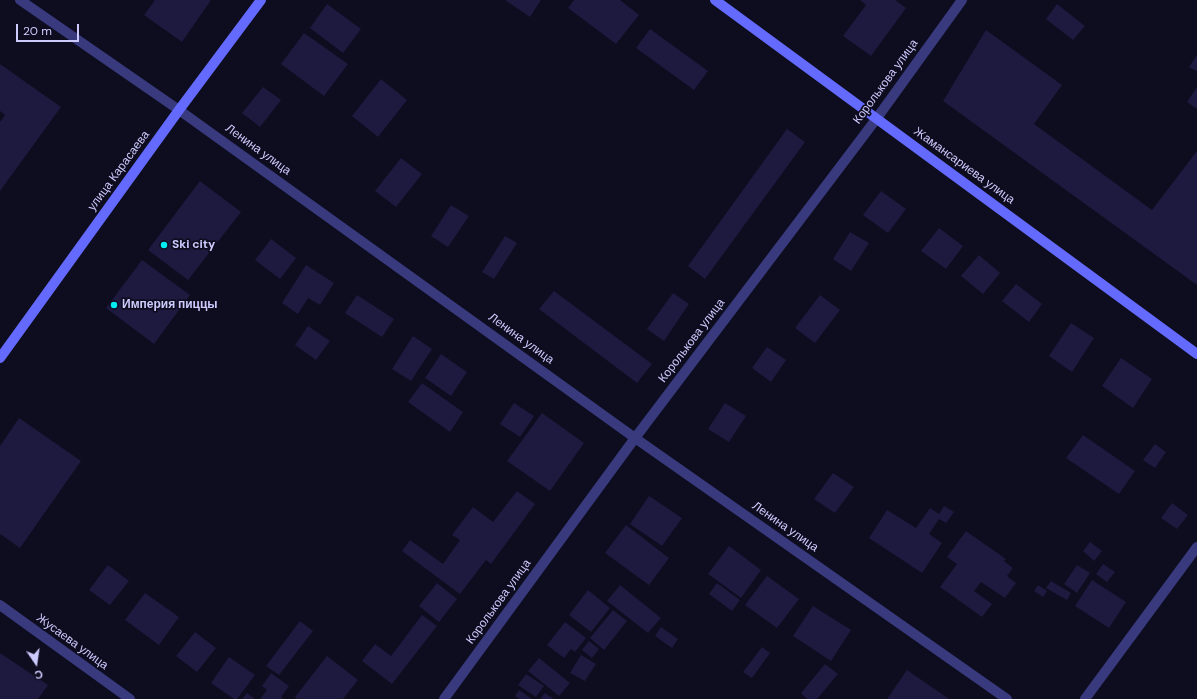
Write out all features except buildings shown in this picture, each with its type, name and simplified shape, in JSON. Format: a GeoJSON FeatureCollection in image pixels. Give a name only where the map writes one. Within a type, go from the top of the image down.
{"type":"FeatureCollection","features":[{"type":"Feature","properties":{"kind":"main road","name":"улица Карасаева"},"geometry":{"type":"LineString","coordinates":[[0,358],[179,110],[261,0]]}},
{"type":"Feature","properties":{"kind":"main road","name":"Жамансариева улица"},"geometry":{"type":"LineString","coordinates":[[715,0],[1197,354]]}},
{"type":"Feature","properties":{"kind":"street","name":"Ленина улица"},"geometry":{"type":"LineString","coordinates":[[20,0],[179,110],[635,438],[1007,699]]}},
{"type":"Feature","properties":{"kind":"street","name":"Королькова улица"},"geometry":{"type":"LineString","coordinates":[[444,699],[635,438],[877,118],[962,0]]}},
{"type":"Feature","properties":{"kind":"street"},"geometry":{"type":"LineString","coordinates":[[1085,699],[1197,547]]}},
{"type":"Feature","properties":{"kind":"street","name":"Жусаева улица"},"geometry":{"type":"LineString","coordinates":[[0,605],[130,699]]}},
{"type":"Feature","properties":{"kind":"place","name":"Ski city"},"geometry":{"type":"Point","coordinates":[164,245]}},
{"type":"Feature","properties":{"kind":"place","name":"Империя пиццы"},"geometry":{"type":"Point","coordinates":[114,305]}}]}
